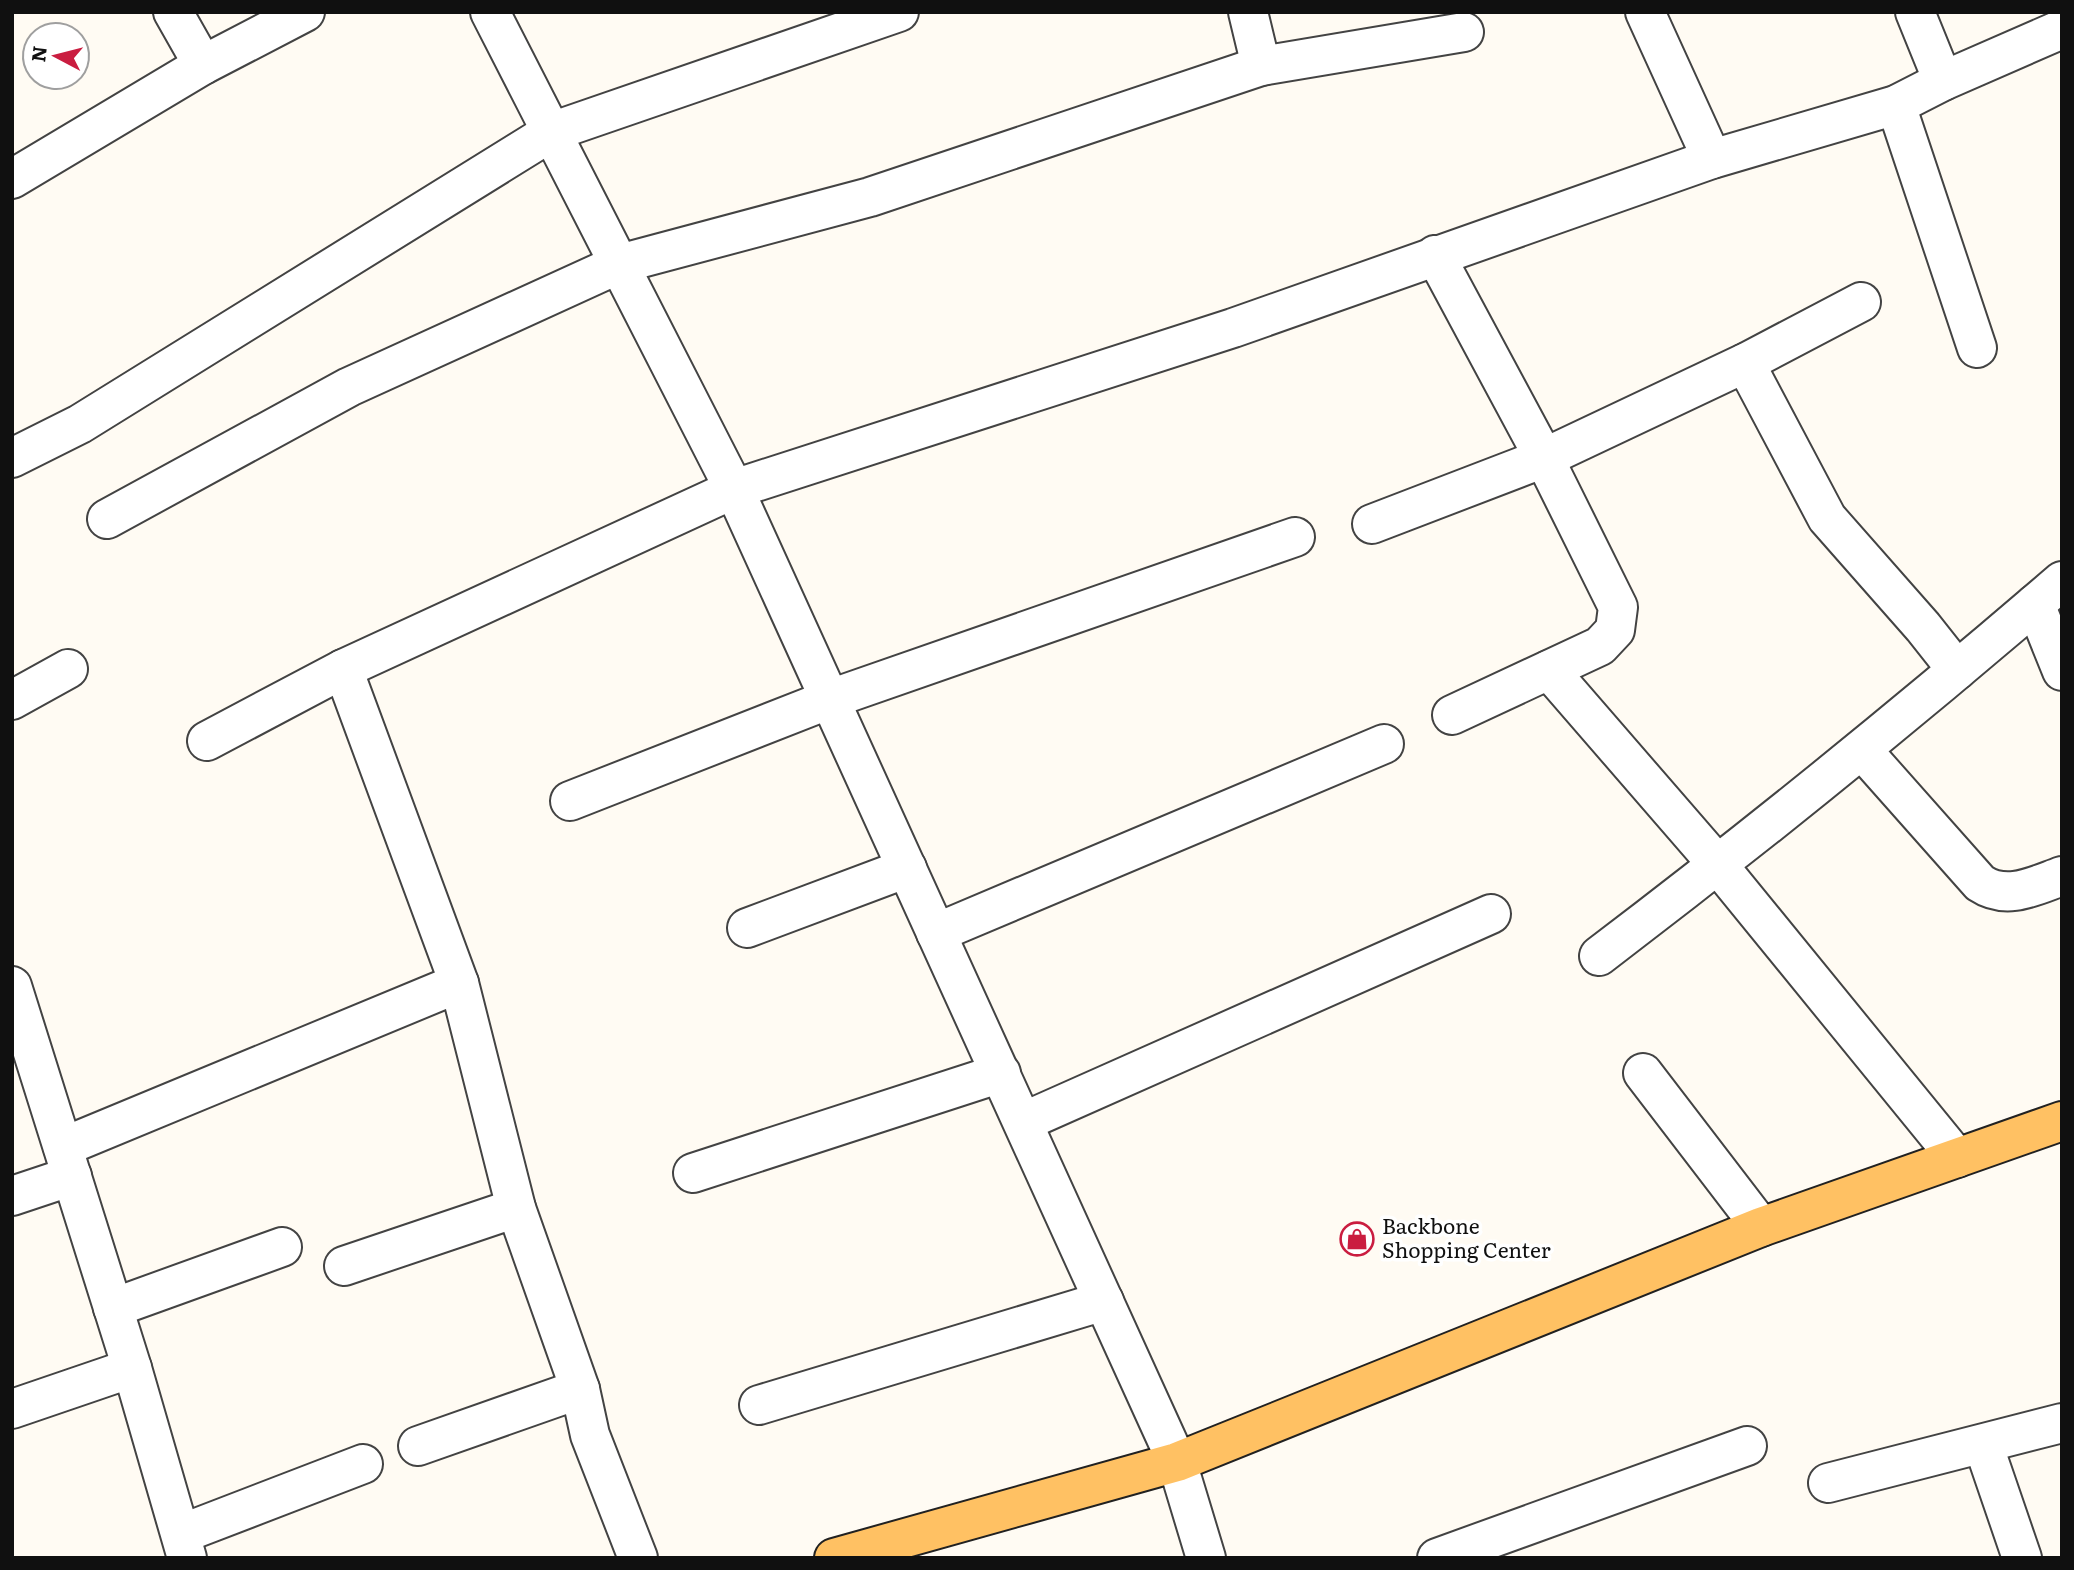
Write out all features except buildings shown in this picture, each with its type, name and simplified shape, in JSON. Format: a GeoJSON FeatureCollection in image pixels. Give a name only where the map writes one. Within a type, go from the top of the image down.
{"type":"FeatureCollection","features":[{"type":"Feature","properties":{"kind":"main road"},"geometry":{"type":"LineString","coordinates":[[834,1558],[1177,1462],[1761,1227],[2062,1121]]}},
{"type":"Feature","properties":{"kind":"street"},"geometry":{"type":"LineString","coordinates":[[173,12],[203,65]]}},
{"type":"Feature","properties":{"kind":"street"},"geometry":{"type":"LineString","coordinates":[[12,179],[203,65],[305,12]]}},
{"type":"Feature","properties":{"kind":"street"},"geometry":{"type":"LineString","coordinates":[[490,12],[734,489],[1177,1462],[1206,1558]]}},
{"type":"Feature","properties":{"kind":"street"},"geometry":{"type":"LineString","coordinates":[[12,458],[80,424],[551,132],[899,12]]}},
{"type":"Feature","properties":{"kind":"street"},"geometry":{"type":"LineString","coordinates":[[1248,12],[1261,66]]}},
{"type":"Feature","properties":{"kind":"street"},"geometry":{"type":"LineString","coordinates":[[1645,12],[1712,159]]}},
{"type":"Feature","properties":{"kind":"street"},"geometry":{"type":"LineString","coordinates":[[1915,12],[1943,81]]}},
{"type":"Feature","properties":{"kind":"street"},"geometry":{"type":"LineString","coordinates":[[207,741],[343,669],[734,489],[1233,328],[1712,159],[1896,105],[1943,81],[2062,29]]}},
{"type":"Feature","properties":{"kind":"street"},"geometry":{"type":"LineString","coordinates":[[107,519],[349,387],[619,264],[870,197],[1261,66],[1464,32]]}},
{"type":"Feature","properties":{"kind":"street"},"geometry":{"type":"LineString","coordinates":[[1896,105],[1977,348]]}},
{"type":"Feature","properties":{"kind":"street"},"geometry":{"type":"LineString","coordinates":[[1435,255],[1544,458],[1618,607],[1615,630],[1600,646],[1452,715]]}},
{"type":"Feature","properties":{"kind":"street"},"geometry":{"type":"LineString","coordinates":[[1372,524],[1544,458],[1745,363],[1861,302]]}},
{"type":"Feature","properties":{"kind":"street"},"geometry":{"type":"LineString","coordinates":[[1745,363],[1827,518],[1923,627],[1957,670]]}},
{"type":"Feature","properties":{"kind":"street"},"geometry":{"type":"LineString","coordinates":[[570,801],[830,699],[1295,537]]}},
{"type":"Feature","properties":{"kind":"street"},"geometry":{"type":"LineString","coordinates":[[1599,956],[1862,750],[2049,592]]}},
{"type":"Feature","properties":{"kind":"street"},"geometry":{"type":"LineString","coordinates":[[2049,592],[2062,671]]}},
{"type":"Feature","properties":{"kind":"street"},"geometry":{"type":"LineString","coordinates":[[12,701],[68,669]]}},
{"type":"Feature","properties":{"kind":"street"},"geometry":{"type":"LineString","coordinates":[[343,669],[459,983],[516,1208],[580,1389],[590,1434],[638,1558]]}},
{"type":"Feature","properties":{"kind":"street"},"geometry":{"type":"LineString","coordinates":[[1549,670],[1718,865],[1957,1158]]}},
{"type":"Feature","properties":{"kind":"street"},"geometry":{"type":"LineString","coordinates":[[936,933],[1384,744]]}},
{"type":"Feature","properties":{"kind":"street"},"geometry":{"type":"LineString","coordinates":[[1862,750],[1980,883],[1992,891],[2024,890],[2062,877]]}},
{"type":"Feature","properties":{"kind":"street"},"geometry":{"type":"LineString","coordinates":[[747,928],[907,867]]}},
{"type":"Feature","properties":{"kind":"street"},"geometry":{"type":"LineString","coordinates":[[1023,1122],[1491,914]]}},
{"type":"Feature","properties":{"kind":"street"},"geometry":{"type":"LineString","coordinates":[[12,1196],[67,1162],[459,983]]}},
{"type":"Feature","properties":{"kind":"street"},"geometry":{"type":"LineString","coordinates":[[12,986],[132,1368],[184,1546],[363,1464]]}},
{"type":"Feature","properties":{"kind":"street"},"geometry":{"type":"LineString","coordinates":[[694,1173],[1000,1073]]}},
{"type":"Feature","properties":{"kind":"street"},"geometry":{"type":"LineString","coordinates":[[1643,1073],[1761,1227]]}},
{"type":"Feature","properties":{"kind":"street"},"geometry":{"type":"LineString","coordinates":[[344,1266],[516,1208]]}},
{"type":"Feature","properties":{"kind":"street"},"geometry":{"type":"LineString","coordinates":[[113,1308],[282,1247]]}},
{"type":"Feature","properties":{"kind":"street"},"geometry":{"type":"LineString","coordinates":[[759,1405],[1104,1301]]}},
{"type":"Feature","properties":{"kind":"street"},"geometry":{"type":"LineString","coordinates":[[12,1409],[132,1368]]}},
{"type":"Feature","properties":{"kind":"street"},"geometry":{"type":"LineString","coordinates":[[418,1446],[580,1389]]}},
{"type":"Feature","properties":{"kind":"street"},"geometry":{"type":"LineString","coordinates":[[1828,1483],[2062,1423]]}},
{"type":"Feature","properties":{"kind":"street"},"geometry":{"type":"LineString","coordinates":[[1983,1444],[2022,1558]]}},
{"type":"Feature","properties":{"kind":"street"},"geometry":{"type":"LineString","coordinates":[[1437,1558],[1746,1446]]}},
{"type":"Feature","properties":{"kind":"place","name":"Backbone Shopping Center"},"geometry":{"type":"Point","coordinates":[1357,1239]}}]}
